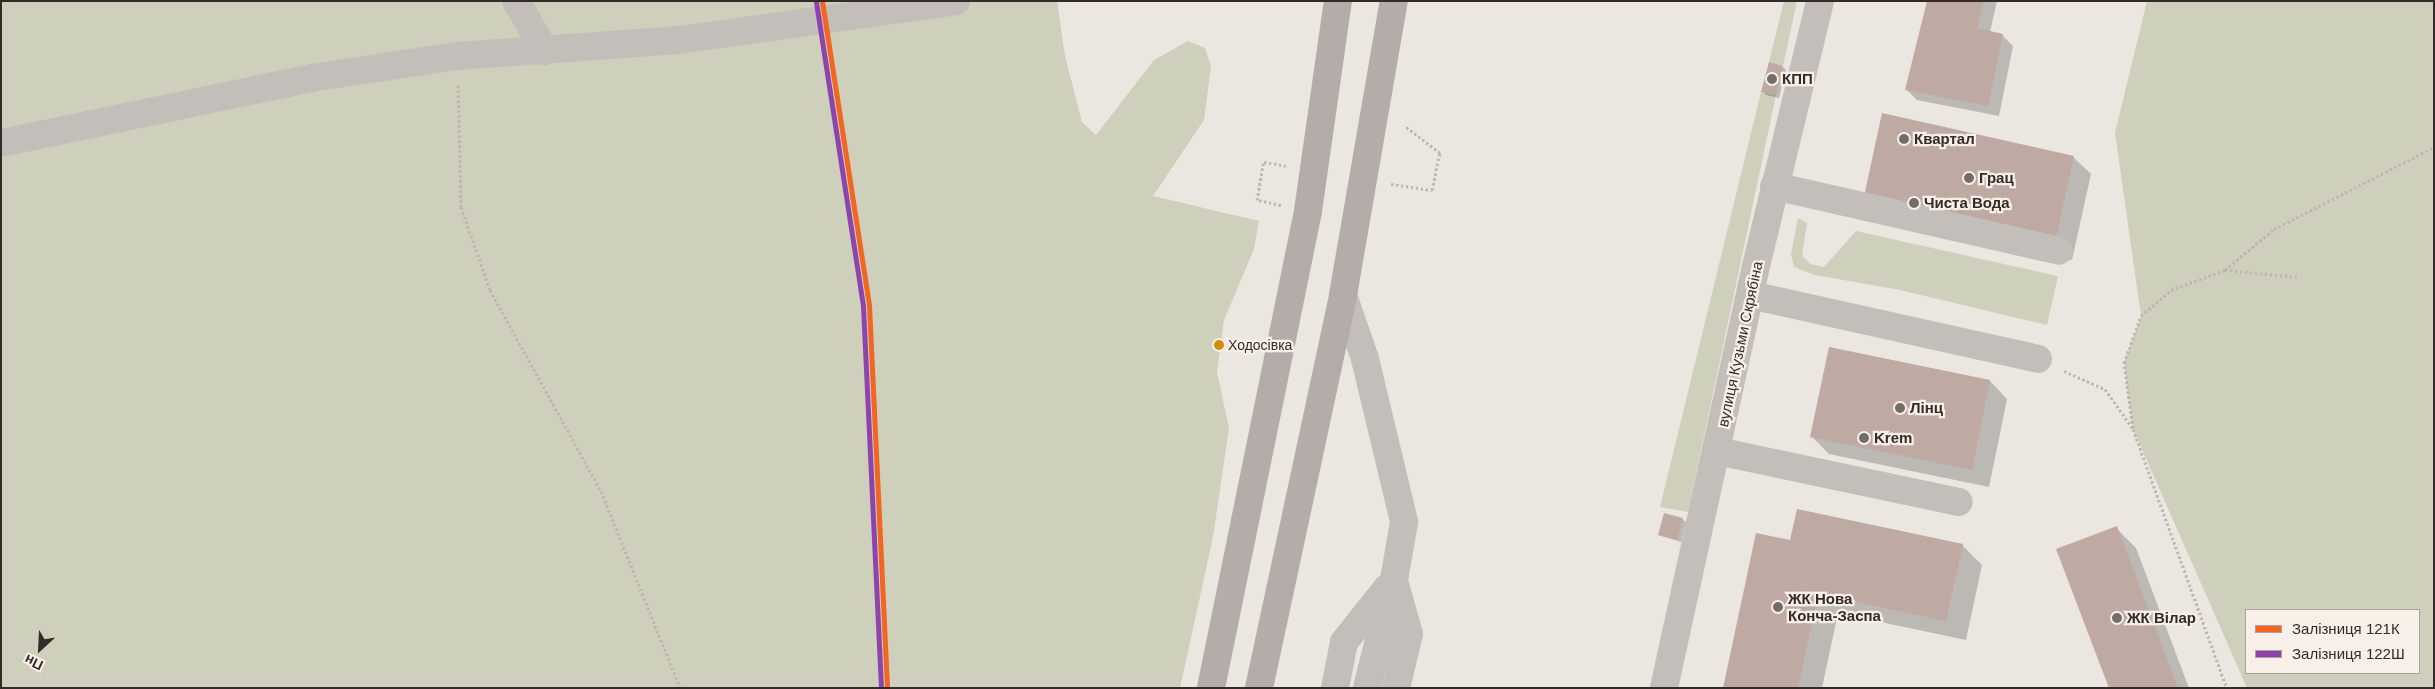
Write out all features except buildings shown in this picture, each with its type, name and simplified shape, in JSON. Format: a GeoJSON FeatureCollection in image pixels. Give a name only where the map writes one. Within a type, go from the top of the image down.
{"type":"FeatureCollection","features":[{"type":"Feature","properties":{"kind":"main road"},"geometry":{"type":"LineString","coordinates":[[1211,688],[1308,211],[1338,1]]}},
{"type":"Feature","properties":{"kind":"main road"},"geometry":{"type":"LineString","coordinates":[[1258,688],[1343,295],[1394,1]]}},
{"type":"Feature","properties":{"kind":"street"},"geometry":{"type":"LineString","coordinates":[[516,1],[545,51]]}},
{"type":"Feature","properties":{"kind":"street"},"geometry":{"type":"LineString","coordinates":[[1,143],[311,78],[457,56],[679,40],[956,1]]}},
{"type":"Feature","properties":{"kind":"street","name":"вулиця Кузьми Скрябіна"},"geometry":{"type":"LineString","coordinates":[[1664,688],[1774,186],[1820,1]]}},
{"type":"Feature","properties":{"kind":"street"},"geometry":{"type":"LineString","coordinates":[[1774,186],[2059,251]]}},
{"type":"Feature","properties":{"kind":"street"},"geometry":{"type":"LineString","coordinates":[[1343,295],[1365,359],[1404,522],[1394,580],[1367,688]]}},
{"type":"Feature","properties":{"kind":"street"},"geometry":{"type":"LineString","coordinates":[[1750,295],[2038,359]]}},
{"type":"Feature","properties":{"kind":"street"},"geometry":{"type":"LineString","coordinates":[[1717,451],[1959,502]]}},
{"type":"Feature","properties":{"kind":"street"},"geometry":{"type":"LineString","coordinates":[[1335,688],[1344,642],[1394,580]]}},
{"type":"Feature","properties":{"kind":"street"},"geometry":{"type":"LineString","coordinates":[[1394,580],[1409,634],[1396,688]]}},
{"type":"Feature","properties":{"kind":"path"},"geometry":{"type":"LineString","coordinates":[[457,56],[461,206],[490,290],[601,491],[680,688]]}},
{"type":"Feature","properties":{"kind":"path"},"geometry":{"type":"LineString","coordinates":[[1405,126],[1440,153],[1432,190]]}},
{"type":"Feature","properties":{"kind":"path"},"geometry":{"type":"LineString","coordinates":[[2227,688],[2133,429],[2124,363],[2140,316],[2171,290],[2225,270],[2274,230],[2434,147]]}},
{"type":"Feature","properties":{"kind":"path"},"geometry":{"type":"LineString","coordinates":[[1264,162],[1257,200],[1308,211]]}},
{"type":"Feature","properties":{"kind":"path"},"geometry":{"type":"LineString","coordinates":[[2225,270],[2299,277]]}},
{"type":"Feature","properties":{"kind":"path"},"geometry":{"type":"LineString","coordinates":[[2038,359],[2105,389],[2133,429]]}},
{"type":"Feature","properties":{"kind":"green space"},"geometry":{"type":"Polygon","coordinates":[[[1,1],[1057,1],[1065,56],[1082,122],[1096,135],[1154,60],[1188,41],[1205,48],[1211,66],[1204,120],[1153,196],[1259,221],[1254,249],[1224,320],[1217,372],[1229,428],[1213,537],[1180,688],[1,688],[1,1]]]}},
{"type":"Feature","properties":{"kind":"green space"},"geometry":{"type":"Polygon","coordinates":[[[1784,1],[1797,1],[1783,66],[1769,62],[1784,1]]]}},
{"type":"Feature","properties":{"kind":"green space"},"geometry":{"type":"Polygon","coordinates":[[[2147,1],[2434,1],[2434,688],[2247,688],[2133,429],[2124,363],[2141,316],[2115,133],[2147,1]]]}},
{"type":"Feature","properties":{"kind":"green space"},"geometry":{"type":"Polygon","coordinates":[[[1761,92],[1776,95],[1688,512],[1660,507],[1761,92]]]}},
{"type":"Feature","properties":{"kind":"green space"},"geometry":{"type":"Polygon","coordinates":[[[1798,218],[1807,223],[1802,255],[1810,264],[1824,267],[1856,231],[2058,276],[2047,325],[1900,290],[1815,275],[1794,267],[1791,254],[1798,218]]]}},
{"type":"Feature","properties":{"kind":"rail line","name":"121К"},"geometry":{"type":"LineString","coordinates":[[822,1],[869,305],[887,688]]}},
{"type":"Feature","properties":{"kind":"rail line","name":"122Ш"},"geometry":{"type":"LineString","coordinates":[[816,2],[863,306],[881,688]]}},
{"type":"Feature","properties":{"kind":"place","name":"КПП"},"geometry":{"type":"Point","coordinates":[1772,79]}},
{"type":"Feature","properties":{"kind":"place","name":"Квартал"},"geometry":{"type":"Point","coordinates":[1904,139]}},
{"type":"Feature","properties":{"kind":"place","name":"Грац"},"geometry":{"type":"Point","coordinates":[1969,178]}},
{"type":"Feature","properties":{"kind":"place","name":"Чиста Вода"},"geometry":{"type":"Point","coordinates":[1914,203]}},
{"type":"Feature","properties":{"kind":"place","name":"Ходосівка"},"geometry":{"type":"Point","coordinates":[1219,345]}},
{"type":"Feature","properties":{"kind":"place","name":"Лінц"},"geometry":{"type":"Point","coordinates":[1900,408]}},
{"type":"Feature","properties":{"kind":"place","name":"Krem"},"geometry":{"type":"Point","coordinates":[1864,438]}},
{"type":"Feature","properties":{"kind":"place","name":"ЖК Нова Конча-Заспа"},"geometry":{"type":"Point","coordinates":[1778,607]}},
{"type":"Feature","properties":{"kind":"place","name":"ЖК Вілар"},"geometry":{"type":"Point","coordinates":[2117,618]}}]}
